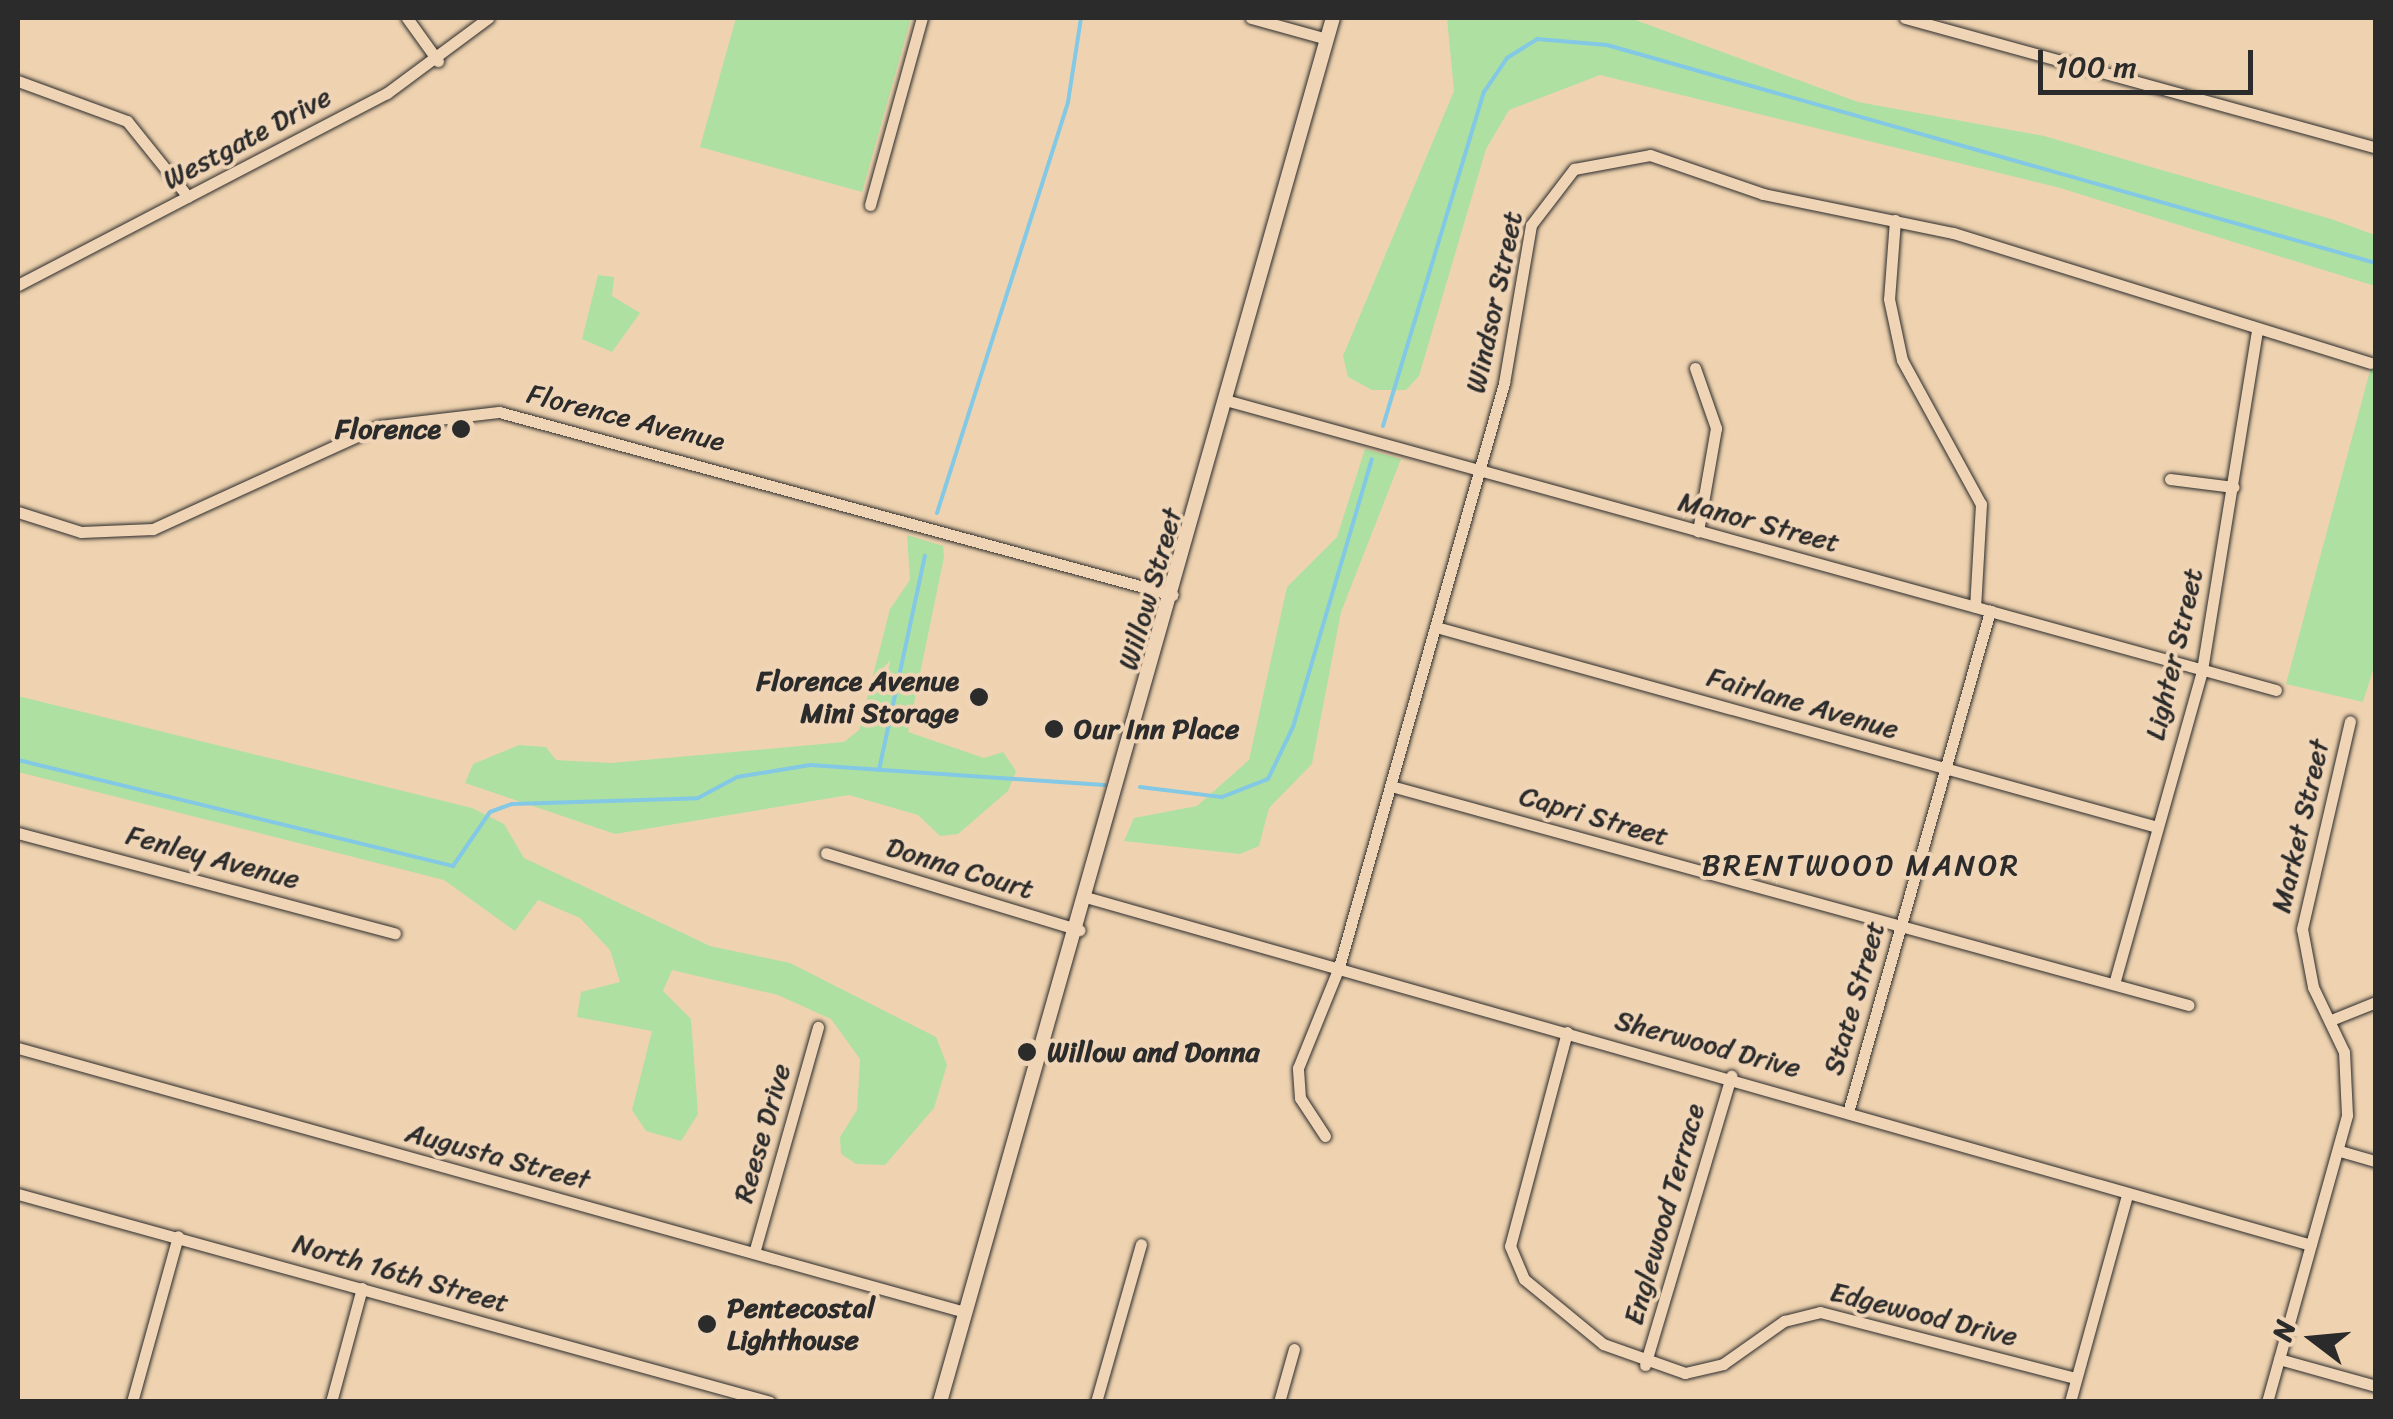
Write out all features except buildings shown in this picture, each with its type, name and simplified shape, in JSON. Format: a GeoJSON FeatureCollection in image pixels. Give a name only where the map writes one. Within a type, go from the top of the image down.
{"type":"FeatureCollection","features":[{"type":"Feature","properties":{"kind":"street"},"geometry":{"type":"LineString","coordinates":[[407,18],[438,61]]}},
{"type":"Feature","properties":{"kind":"street","name":"Westgate Drive"},"geometry":{"type":"LineString","coordinates":[[18,285],[438,61],[488,18]]}},
{"type":"Feature","properties":{"kind":"street"},"geometry":{"type":"LineString","coordinates":[[870,205],[922,18]]}},
{"type":"Feature","properties":{"kind":"street"},"geometry":{"type":"LineString","coordinates":[[1251,18],[1327,39]]}},
{"type":"Feature","properties":{"kind":"street","name":"Willow Street"},"geometry":{"type":"LineString","coordinates":[[940,1402],[1090,898],[1230,401],[1332,18]]}},
{"type":"Feature","properties":{"kind":"street"},"geometry":{"type":"LineString","coordinates":[[1906,18],[1945,23],[2376,148]]}},
{"type":"Feature","properties":{"kind":"street"},"geometry":{"type":"LineString","coordinates":[[18,82],[127,121],[188,197]]}},
{"type":"Feature","properties":{"kind":"street","name":"Windsor Street"},"geometry":{"type":"LineString","coordinates":[[1325,1136],[1297,1076],[1338,967],[1479,471],[1512,350],[1531,225],[1574,169],[1650,155],[1762,194],[1895,220],[2370,363]]}},
{"type":"Feature","properties":{"kind":"street"},"geometry":{"type":"LineString","coordinates":[[1895,220],[1889,299],[1902,360],[1981,504],[1976,607]]}},
{"type":"Feature","properties":{"kind":"street","name":"Lighter Street"},"geometry":{"type":"LineString","coordinates":[[2114,984],[2202,670],[2256,329]]}},
{"type":"Feature","properties":{"kind":"street"},"geometry":{"type":"LineString","coordinates":[[1695,368],[1716,428],[1698,531]]}},
{"type":"Feature","properties":{"kind":"street","name":"Manor Street"},"geometry":{"type":"LineString","coordinates":[[1230,401],[2276,690]]}},
{"type":"Feature","properties":{"kind":"street","name":"Florence Avenue"},"geometry":{"type":"LineString","coordinates":[[18,512],[81,532],[153,529],[379,426],[499,412],[1174,595]]}},
{"type":"Feature","properties":{"kind":"street"},"geometry":{"type":"LineString","coordinates":[[2170,479],[2233,488]]}},
{"type":"Feature","properties":{"kind":"street","name":"State Street"},"geometry":{"type":"LineString","coordinates":[[1849,1109],[1990,612]]}},
{"type":"Feature","properties":{"kind":"street","name":"Fairlane Avenue"},"geometry":{"type":"LineString","coordinates":[[1436,627],[2157,828]]}},
{"type":"Feature","properties":{"kind":"street","name":"Market Street"},"geometry":{"type":"LineString","coordinates":[[2266,1402],[2340,1152],[2348,1090],[2331,1020],[2306,962],[2302,914],[2350,721]]}},
{"type":"Feature","properties":{"kind":"street","name":"Capri Street"},"geometry":{"type":"LineString","coordinates":[[1391,786],[2188,1006]]}},
{"type":"Feature","properties":{"kind":"street","name":"Fenley Avenue"},"geometry":{"type":"LineString","coordinates":[[18,833],[395,933]]}},
{"type":"Feature","properties":{"kind":"street","name":"Donna Court"},"geometry":{"type":"LineString","coordinates":[[826,853],[1080,930]]}},
{"type":"Feature","properties":{"kind":"street","name":"Sherwood Drive"},"geometry":{"type":"LineString","coordinates":[[1090,898],[1849,1109],[2128,1195],[2312,1246]]}},
{"type":"Feature","properties":{"kind":"street"},"geometry":{"type":"LineString","coordinates":[[2331,1020],[2376,1002]]}},
{"type":"Feature","properties":{"kind":"street","name":"Reese Drive"},"geometry":{"type":"LineString","coordinates":[[754,1253],[818,1027]]}},
{"type":"Feature","properties":{"kind":"street","name":"Edgewood Drive"},"geometry":{"type":"LineString","coordinates":[[1567,1032],[1512,1223],[1512,1256],[1524,1279],[1576,1323],[1645,1366],[1686,1373],[1723,1364],[1784,1321],[1820,1312],[2076,1378]]}},
{"type":"Feature","properties":{"kind":"street","name":"Augusta Street"},"geometry":{"type":"LineString","coordinates":[[18,1048],[965,1312]]}},
{"type":"Feature","properties":{"kind":"street","name":"Englewood Terrace"},"geometry":{"type":"LineString","coordinates":[[1645,1366],[1730,1076]]}},
{"type":"Feature","properties":{"kind":"street"},"geometry":{"type":"LineString","coordinates":[[2340,1152],[2376,1161]]}},
{"type":"Feature","properties":{"kind":"street","name":"North 16th Street"},"geometry":{"type":"LineString","coordinates":[[18,1194],[770,1402]]}},
{"type":"Feature","properties":{"kind":"street"},"geometry":{"type":"LineString","coordinates":[[2070,1402],[2128,1195]]}},
{"type":"Feature","properties":{"kind":"street"},"geometry":{"type":"LineString","coordinates":[[132,1402],[178,1236]]}},
{"type":"Feature","properties":{"kind":"street"},"geometry":{"type":"LineString","coordinates":[[1096,1402],[1142,1244]]}},
{"type":"Feature","properties":{"kind":"street"},"geometry":{"type":"LineString","coordinates":[[331,1402],[362,1288]]}},
{"type":"Feature","properties":{"kind":"street"},"geometry":{"type":"LineString","coordinates":[[1279,1402],[1294,1349]]}},
{"type":"Feature","properties":{"kind":"street"},"geometry":{"type":"LineString","coordinates":[[2279,1359],[2376,1386]]}},
{"type":"Feature","properties":{"kind":"green space"},"geometry":{"type":"Polygon","coordinates":[[[736,18],[911,18],[862,192],[700,147],[736,18]]]}},
{"type":"Feature","properties":{"kind":"green space"},"geometry":{"type":"Polygon","coordinates":[[[1447,18],[1630,18],[1858,102],[2044,136],[2375,235],[2375,286],[2060,188],[1600,75],[1509,110],[1486,149],[1419,376],[1406,390],[1372,390],[1348,377],[1343,356],[1454,91],[1447,18]]]}},
{"type":"Feature","properties":{"kind":"green space"},"geometry":{"type":"Polygon","coordinates":[[[598,275],[614,277],[612,296],[640,313],[612,352],[582,339],[598,275]]]}},
{"type":"Feature","properties":{"kind":"green space"},"geometry":{"type":"Polygon","coordinates":[[[2375,352],[2375,664],[2363,702],[2286,684],[2375,352]]]}},
{"type":"Feature","properties":{"kind":"green space"},"geometry":{"type":"Polygon","coordinates":[[[1365,449],[1401,459],[1341,612],[1312,764],[1269,808],[1259,846],[1240,854],[1124,841],[1134,818],[1197,806],[1249,760],[1287,587],[1337,537],[1365,449]]]}},
{"type":"Feature","properties":{"kind":"green space"},"geometry":{"type":"Polygon","coordinates":[[[907,535],[943,546],[944,557],[908,732],[984,758],[1003,752],[1016,771],[1008,791],[958,834],[940,836],[918,815],[849,795],[615,834],[465,783],[473,764],[519,745],[546,747],[556,760],[611,763],[844,742],[859,730],[890,609],[910,580],[907,535]]]}},
{"type":"Feature","properties":{"kind":"green space"},"geometry":{"type":"Polygon","coordinates":[[[18,696],[472,808],[504,824],[524,858],[710,946],[790,963],[936,1037],[947,1065],[934,1108],[885,1165],[856,1164],[841,1154],[840,1137],[857,1110],[860,1059],[831,1019],[778,995],[672,970],[663,991],[691,1019],[698,1114],[681,1141],[646,1131],[632,1110],[652,1031],[577,1017],[581,992],[620,982],[610,950],[580,918],[538,900],[515,931],[444,880],[18,772],[18,696]]]}},
{"type":"Feature","properties":{"kind":"waterway"},"geometry":{"type":"LineString","coordinates":[[937,513],[1068,102],[1081,18]]}},
{"type":"Feature","properties":{"kind":"waterway"},"geometry":{"type":"LineString","coordinates":[[1383,426],[1484,92],[1507,58],[1537,39],[1607,45],[2376,263]]}},
{"type":"Feature","properties":{"kind":"waterway"},"geometry":{"type":"LineString","coordinates":[[1140,787],[1222,797],[1268,779],[1293,727],[1372,459]]}},
{"type":"Feature","properties":{"kind":"waterway"},"geometry":{"type":"LineString","coordinates":[[879,770],[925,556]]}},
{"type":"Feature","properties":{"kind":"waterway"},"geometry":{"type":"LineString","coordinates":[[18,760],[453,866],[490,812],[512,804],[698,798],[737,777],[810,765],[1104,785]]}},
{"type":"Feature","properties":{"kind":"place","name":"Florence"},"geometry":{"type":"Point","coordinates":[461,429]}},
{"type":"Feature","properties":{"kind":"place","name":"Florence Avenue Mini Storage"},"geometry":{"type":"Point","coordinates":[979,697]}},
{"type":"Feature","properties":{"kind":"place","name":"Our Inn Place"},"geometry":{"type":"Point","coordinates":[1054,729]}},
{"type":"Feature","properties":{"kind":"place","name":"Willow and Donna"},"geometry":{"type":"Point","coordinates":[1027,1052]}},
{"type":"Feature","properties":{"kind":"place","name":"Pentecostal Lighthouse"},"geometry":{"type":"Point","coordinates":[707,1324]}},
{"type":"Feature","properties":{"kind":"district","name":"BRENTWOOD MANOR"},"geometry":{"type":"Point","coordinates":[1861,865]}}]}
